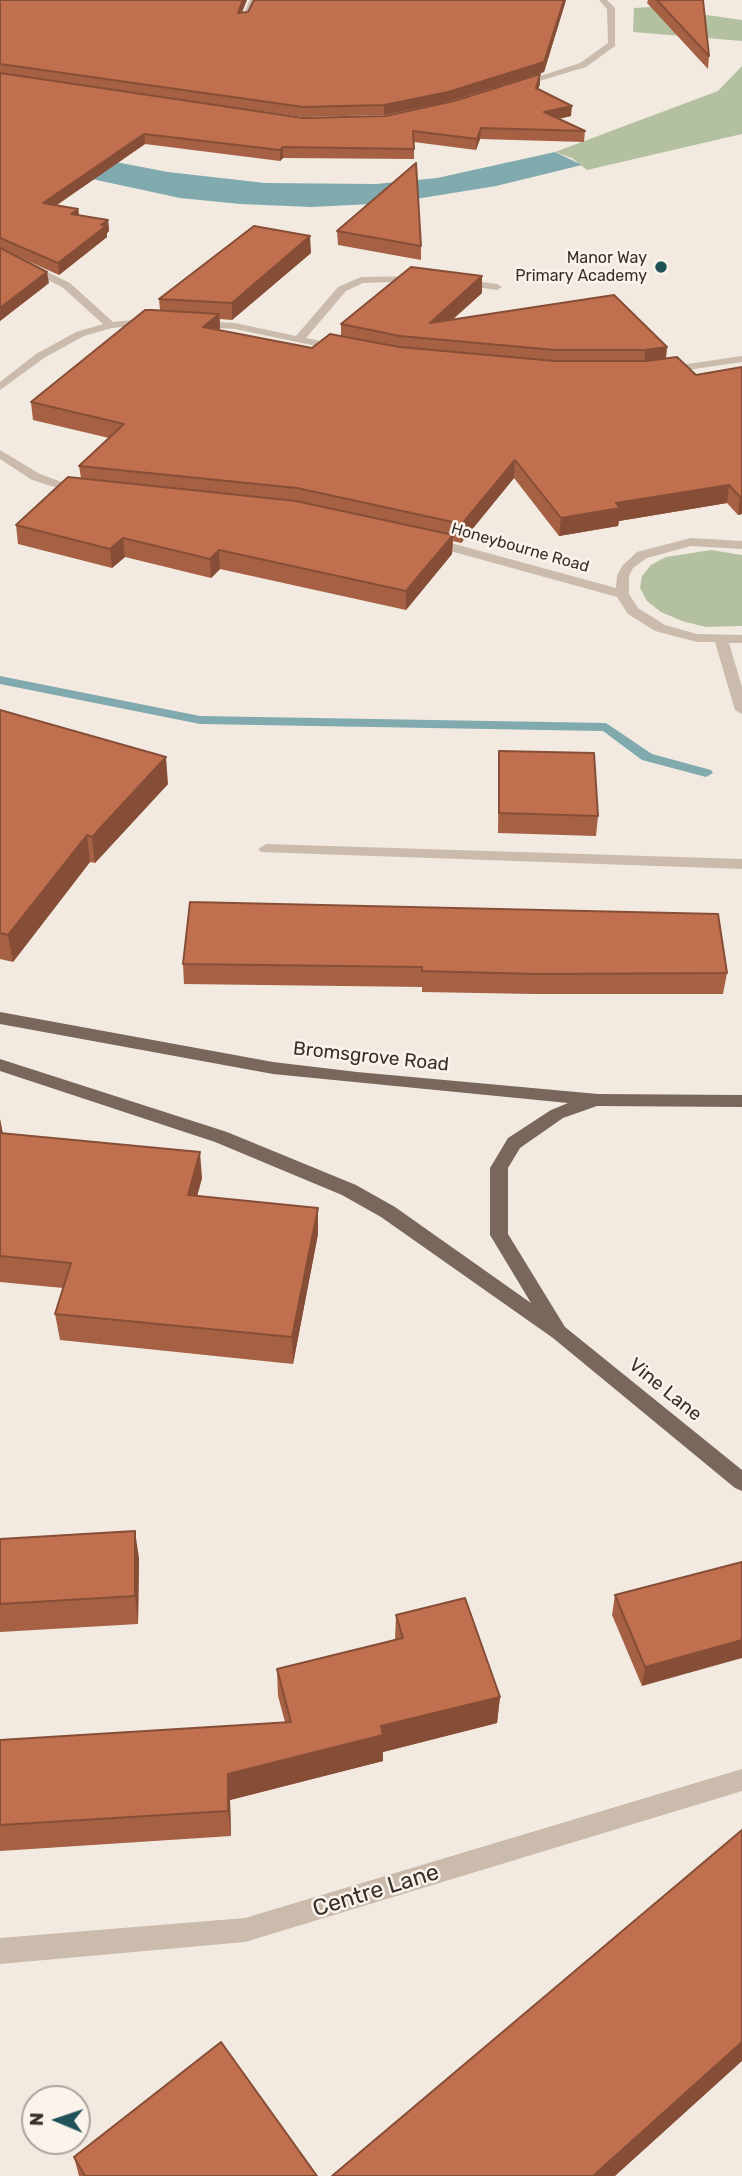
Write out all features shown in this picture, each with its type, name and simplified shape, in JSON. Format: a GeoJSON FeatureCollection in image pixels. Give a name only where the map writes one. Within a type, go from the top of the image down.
{"type":"FeatureCollection","features":[{"type":"Feature","properties":{"kind":"main road","name":"Bromsgrove Road"},"geometry":{"type":"LineString","coordinates":[[0,1018],[273,1068],[598,1100],[740,1099]]}},
{"type":"Feature","properties":{"kind":"main road"},"geometry":{"type":"LineString","coordinates":[[0,1065],[220,1137],[349,1190],[388,1212],[560,1332]]}},
{"type":"Feature","properties":{"kind":"main road"},"geometry":{"type":"LineString","coordinates":[[560,1332],[499,1235],[499,1168],[514,1143],[556,1114],[598,1100]]}},
{"type":"Feature","properties":{"kind":"main road","name":"Vine Lane"},"geometry":{"type":"LineString","coordinates":[[560,1332],[742,1482]]}},
{"type":"Feature","properties":{"kind":"street"},"geometry":{"type":"LineString","coordinates":[[243,19],[254,0]]}},
{"type":"Feature","properties":{"kind":"street"},"geometry":{"type":"LineString","coordinates":[[502,91],[583,65],[612,44],[611,8],[603,0]]}},
{"type":"Feature","properties":{"kind":"street"},"geometry":{"type":"LineString","coordinates":[[0,252],[66,285],[111,325]]}},
{"type":"Feature","properties":{"kind":"street"},"geometry":{"type":"LineString","coordinates":[[298,340],[342,289],[361,280],[396,277],[431,280]]}},
{"type":"Feature","properties":{"kind":"street"},"geometry":{"type":"LineString","coordinates":[[443,280],[497,287]]}},
{"type":"Feature","properties":{"kind":"street"},"geometry":{"type":"LineString","coordinates":[[0,387],[40,356],[80,334],[111,325],[167,322]]}},
{"type":"Feature","properties":{"kind":"street"},"geometry":{"type":"LineString","coordinates":[[181,323],[235,326],[348,349]]}},
{"type":"Feature","properties":{"kind":"street"},"geometry":{"type":"LineString","coordinates":[[656,372],[742,359]]}},
{"type":"Feature","properties":{"kind":"street"},"geometry":{"type":"LineString","coordinates":[[0,454],[36,477],[90,492]]}},
{"type":"Feature","properties":{"kind":"street","name":"Honeybourne Road"},"geometry":{"type":"LineString","coordinates":[[419,539],[622,594]]}},
{"type":"Feature","properties":{"kind":"street"},"geometry":{"type":"LineString","coordinates":[[742,545],[691,542],[642,555],[628,566],[623,576],[622,594],[633,611],[660,628],[697,638],[742,639]]}},
{"type":"Feature","properties":{"kind":"street"},"geometry":{"type":"LineString","coordinates":[[721,640],[742,710]]}},
{"type":"Feature","properties":{"kind":"street"},"geometry":{"type":"LineString","coordinates":[[267,849],[742,864]]}},
{"type":"Feature","properties":{"kind":"street","name":"Centre Lane"},"geometry":{"type":"LineString","coordinates":[[0,1951],[245,1930],[742,1780]]}},
{"type":"Feature","properties":{"kind":"green space"},"geometry":{"type":"Polygon","coordinates":[[[651,7],[742,20],[742,41],[633,32],[634,8],[651,7]]]}},
{"type":"Feature","properties":{"kind":"green space"},"geometry":{"type":"Polygon","coordinates":[[[742,66],[742,134],[587,170],[572,158],[555,152],[718,91],[742,66]]]}},
{"type":"Feature","properties":{"kind":"green space"},"geometry":{"type":"Polygon","coordinates":[[[711,550],[742,555],[742,626],[706,627],[682,621],[661,612],[647,601],[640,588],[642,576],[651,565],[666,557],[711,550]]]}},
{"type":"Feature","properties":{"kind":"water"},"geometry":{"type":"Polygon","coordinates":[[[0,140],[168,172],[265,183],[376,184],[437,178],[555,152],[582,165],[496,186],[391,203],[311,207],[240,204],[180,198],[78,176],[0,140]]]}},
{"type":"Feature","properties":{"kind":"building"},"geometry":{"type":"Polygon","coordinates":[[[0,0],[243,0],[238,13],[248,12],[254,0],[564,0],[544,62],[448,92],[384,105],[303,107],[0,64],[0,0]]]}},
{"type":"Feature","properties":{"kind":"building"},"geometry":{"type":"Polygon","coordinates":[[[657,0],[703,0],[709,56],[657,0]]]}},
{"type":"Feature","properties":{"kind":"building"},"geometry":{"type":"Polygon","coordinates":[[[0,73],[303,118],[385,116],[454,101],[540,74],[536,88],[572,106],[544,112],[585,131],[481,128],[477,139],[413,131],[414,149],[283,147],[280,150],[144,134],[43,203],[78,209],[71,214],[108,220],[101,225],[106,226],[58,263],[0,238],[0,73]]]}},
{"type":"Feature","properties":{"kind":"building"},"geometry":{"type":"Polygon","coordinates":[[[416,163],[421,246],[337,231],[416,163]]]}},
{"type":"Feature","properties":{"kind":"building"},"geometry":{"type":"Polygon","coordinates":[[[254,226],[310,236],[232,303],[159,299],[254,226]]]}},
{"type":"Feature","properties":{"kind":"building"},"geometry":{"type":"Polygon","coordinates":[[[0,248],[47,272],[0,308],[0,248]]]}},
{"type":"Feature","properties":{"kind":"building"},"geometry":{"type":"Polygon","coordinates":[[[411,267],[482,276],[430,323],[614,295],[667,347],[645,350],[555,350],[400,336],[341,324],[411,267]]]}},
{"type":"Feature","properties":{"kind":"building"},"geometry":{"type":"Polygon","coordinates":[[[145,310],[219,314],[203,327],[312,348],[330,334],[399,347],[555,361],[646,361],[677,357],[696,375],[742,367],[742,496],[729,485],[616,503],[620,508],[561,518],[515,460],[462,524],[297,488],[79,466],[124,424],[31,402],[145,310]]]}},
{"type":"Feature","properties":{"kind":"building"},"geometry":{"type":"Polygon","coordinates":[[[68,477],[296,501],[453,535],[406,591],[219,550],[210,559],[123,538],[110,549],[16,525],[68,477]]]}},
{"type":"Feature","properties":{"kind":"building"},"geometry":{"type":"Polygon","coordinates":[[[0,710],[166,757],[92,837],[87,835],[8,935],[0,933],[0,710]]]}},
{"type":"Feature","properties":{"kind":"building"},"geometry":{"type":"Polygon","coordinates":[[[499,751],[594,753],[598,816],[499,813],[499,751]]]}},
{"type":"Feature","properties":{"kind":"building"},"geometry":{"type":"Polygon","coordinates":[[[190,902],[718,914],[727,973],[536,974],[422,971],[422,967],[183,964],[190,902]]]}},
{"type":"Feature","properties":{"kind":"building"},"geometry":{"type":"Polygon","coordinates":[[[0,1133],[200,1152],[188,1195],[318,1208],[292,1337],[55,1314],[71,1263],[0,1256],[0,1133]]]}},
{"type":"Feature","properties":{"kind":"building"},"geometry":{"type":"Polygon","coordinates":[[[135,1531],[135,1596],[0,1604],[0,1539],[135,1531]]]}},
{"type":"Feature","properties":{"kind":"building"},"geometry":{"type":"Polygon","coordinates":[[[742,1562],[742,1640],[645,1667],[615,1595],[742,1562]]]}},
{"type":"Feature","properties":{"kind":"building"},"geometry":{"type":"Polygon","coordinates":[[[465,1598],[500,1697],[381,1726],[383,1735],[228,1774],[228,1811],[0,1825],[0,1740],[291,1722],[277,1669],[403,1638],[396,1615],[465,1598]]]}},
{"type":"Feature","properties":{"kind":"building"},"geometry":{"type":"Polygon","coordinates":[[[742,1830],[742,2042],[593,2176],[332,2176],[742,1830]]]}},
{"type":"Feature","properties":{"kind":"building"},"geometry":{"type":"Polygon","coordinates":[[[221,2042],[317,2176],[85,2176],[74,2157],[91,2155],[91,2144],[221,2042]]]}},
{"type":"Feature","properties":{"kind":"waterway"},"geometry":{"type":"LineString","coordinates":[[0,680],[200,720],[606,727],[647,757],[706,773]]}},
{"type":"Feature","properties":{"kind":"place","name":"Manor Way Primary Academy"},"geometry":{"type":"Point","coordinates":[661,267]}}]}
